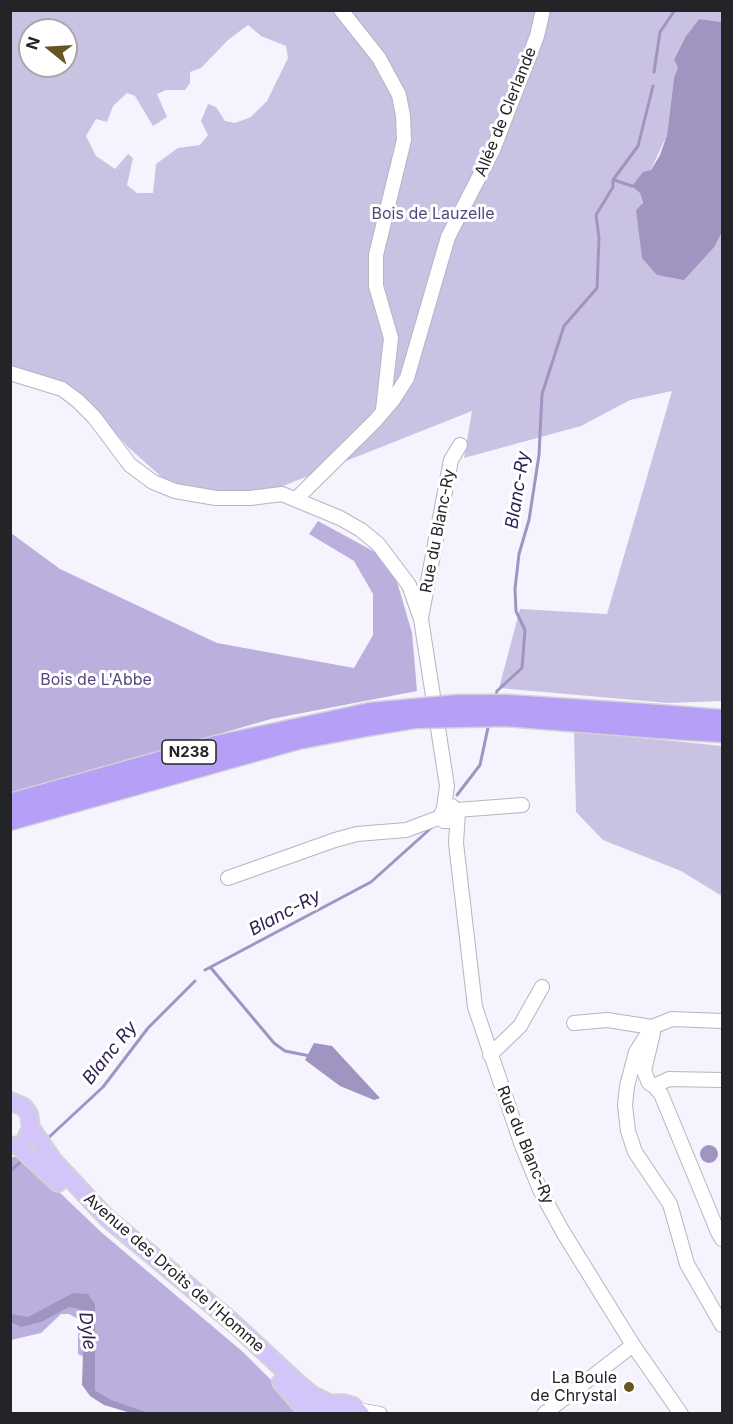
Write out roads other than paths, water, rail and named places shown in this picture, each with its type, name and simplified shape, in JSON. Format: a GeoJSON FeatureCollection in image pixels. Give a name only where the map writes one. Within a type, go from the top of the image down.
{"type":"FeatureCollection","features":[{"type":"Feature","properties":{"kind":"highway","name":"N238"},"geometry":{"type":"LineString","coordinates":[[10,821],[371,719],[425,706],[497,704],[564,706],[723,733]]}},
{"type":"Feature","properties":{"kind":"highway","name":"N238"},"geometry":{"type":"LineString","coordinates":[[10,803],[216,745],[371,719]]}},
{"type":"Feature","properties":{"kind":"highway","name":"N238"},"geometry":{"type":"LineString","coordinates":[[658,722],[723,719]]}},
{"type":"Feature","properties":{"kind":"main road","name":"Avenue des Droits de l'Homme"},"geometry":{"type":"LineString","coordinates":[[10,1101],[24,1107],[29,1114],[31,1128],[53,1160],[107,1218],[231,1321],[325,1409],[347,1404],[360,1412]]}},
{"type":"Feature","properties":{"kind":"main road"},"geometry":{"type":"LineString","coordinates":[[14,1146],[24,1141],[31,1128]]}},
{"type":"Feature","properties":{"kind":"main road","name":"Avenue des Droits de l'Homme"},"geometry":{"type":"LineString","coordinates":[[14,1146],[46,1168],[99,1225],[225,1329],[291,1392],[309,1413]]}},
{"type":"Feature","properties":{"kind":"street"},"geometry":{"type":"LineString","coordinates":[[341,10],[379,58],[399,95],[403,116],[404,140],[376,255],[376,286],[391,338],[383,410]]}},
{"type":"Feature","properties":{"kind":"street","name":"Allée de Clerlande"},"geometry":{"type":"LineString","coordinates":[[297,498],[358,439],[393,400],[409,374],[447,237],[493,150],[537,36],[543,10]]}},
{"type":"Feature","properties":{"kind":"street","name":"Rue du Blanc-Ry"},"geometry":{"type":"LineString","coordinates":[[10,373],[53,385],[69,394],[94,417],[136,471],[165,488],[216,498],[250,498],[282,494],[297,498],[361,530],[378,544],[404,576],[421,620],[447,786],[449,814],[456,843],[475,1007],[490,1055],[541,1192],[633,1345],[681,1413]]}},
{"type":"Feature","properties":{"kind":"street","name":"Rue du Blanc-Ry"},"geometry":{"type":"LineString","coordinates":[[421,620],[452,460],[460,445]]}},
{"type":"Feature","properties":{"kind":"street"},"geometry":{"type":"LineString","coordinates":[[228,878],[357,834],[406,830],[449,814],[522,805]]}},
{"type":"Feature","properties":{"kind":"street"},"geometry":{"type":"LineString","coordinates":[[490,1055],[520,1026],[542,987]]}},
{"type":"Feature","properties":{"kind":"street"},"geometry":{"type":"LineString","coordinates":[[574,1023],[607,1020],[654,1026],[672,1019],[723,1021]]}},
{"type":"Feature","properties":{"kind":"street"},"geometry":{"type":"LineString","coordinates":[[654,1026],[644,1076],[661,1094],[717,1233],[723,1239]]}},
{"type":"Feature","properties":{"kind":"street"},"geometry":{"type":"LineString","coordinates":[[654,1026],[640,1045],[628,1078],[625,1105],[628,1131],[639,1159],[670,1204],[687,1264],[723,1325]]}},
{"type":"Feature","properties":{"kind":"street"},"geometry":{"type":"LineString","coordinates":[[654,1086],[669,1079],[723,1080]]}},
{"type":"Feature","properties":{"kind":"street"},"geometry":{"type":"LineString","coordinates":[[544,1413],[633,1345]]}},
{"type":"Feature","properties":{"kind":"street"},"geometry":{"type":"LineString","coordinates":[[360,1412],[380,1413]]}},
{"type":"Feature","properties":{"kind":"water"},"geometry":{"type":"Polygon","coordinates":[[[699,19],[722,22],[722,232],[715,246],[684,280],[657,275],[642,258],[636,210],[643,203],[640,193],[632,186],[643,172],[651,170],[660,155],[667,135],[674,78],[678,68],[674,59],[686,36],[699,19]]]}},
{"type":"Feature","properties":{"kind":"water"},"geometry":{"type":"Polygon","coordinates":[[[314,1043],[332,1046],[380,1098],[374,1100],[340,1086],[305,1060],[314,1043]]]}},
{"type":"Feature","properties":{"kind":"water"},"geometry":{"type":"Polygon","coordinates":[[[705,1145],[713,1145],[718,1150],[716,1161],[705,1163],[700,1158],[700,1150],[705,1145]]]}},
{"type":"Feature","properties":{"kind":"water","name":"Dyle"},"geometry":{"type":"Polygon","coordinates":[[[73,1293],[88,1294],[95,1304],[95,1390],[111,1400],[150,1413],[131,1413],[104,1405],[90,1396],[82,1385],[83,1353],[79,1309],[69,1307],[41,1322],[21,1327],[11,1322],[11,1314],[28,1317],[73,1293]]]}},
{"type":"Feature","properties":{"kind":"waterway"},"geometry":{"type":"LineString","coordinates":[[654,72],[660,32],[675,10]]}},
{"type":"Feature","properties":{"kind":"waterway","name":"Blanc-Ry"},"geometry":{"type":"LineString","coordinates":[[495,699],[497,691],[522,668],[525,630],[516,611],[515,589],[519,554],[529,520],[539,455],[542,394],[564,326],[597,288],[599,238],[596,215],[613,187],[613,180],[638,146],[653,86]]}},
{"type":"Feature","properties":{"kind":"waterway"},"geometry":{"type":"LineString","coordinates":[[614,180],[632,186]]}},
{"type":"Feature","properties":{"kind":"waterway","name":"Blanc-Ry"},"geometry":{"type":"LineString","coordinates":[[457,795],[480,765],[489,723]]}},
{"type":"Feature","properties":{"kind":"waterway","name":"Blanc-Ry"},"geometry":{"type":"LineString","coordinates":[[205,970],[371,882],[430,829]]}},
{"type":"Feature","properties":{"kind":"waterway"},"geometry":{"type":"LineString","coordinates":[[211,968],[274,1043],[285,1051],[310,1056]]}},
{"type":"Feature","properties":{"kind":"waterway","name":"Blanc Ry"},"geometry":{"type":"LineString","coordinates":[[47,1139],[103,1087],[148,1028],[195,981]]}},
{"type":"Feature","properties":{"kind":"waterway","name":"Blanc Ry"},"geometry":{"type":"LineString","coordinates":[[10,1171],[23,1160]]}},
{"type":"Feature","properties":{"kind":"place","name":"La Boule de Chrystal"},"geometry":{"type":"Point","coordinates":[629,1387]}},
{"type":"Feature","properties":{"kind":"park label","name":"Bois de Lauzelle"},"geometry":{"type":"Point","coordinates":[433,214]}},
{"type":"Feature","properties":{"kind":"park label","name":"Bois de L'Abbe"},"geometry":{"type":"Point","coordinates":[96,680]}}]}
